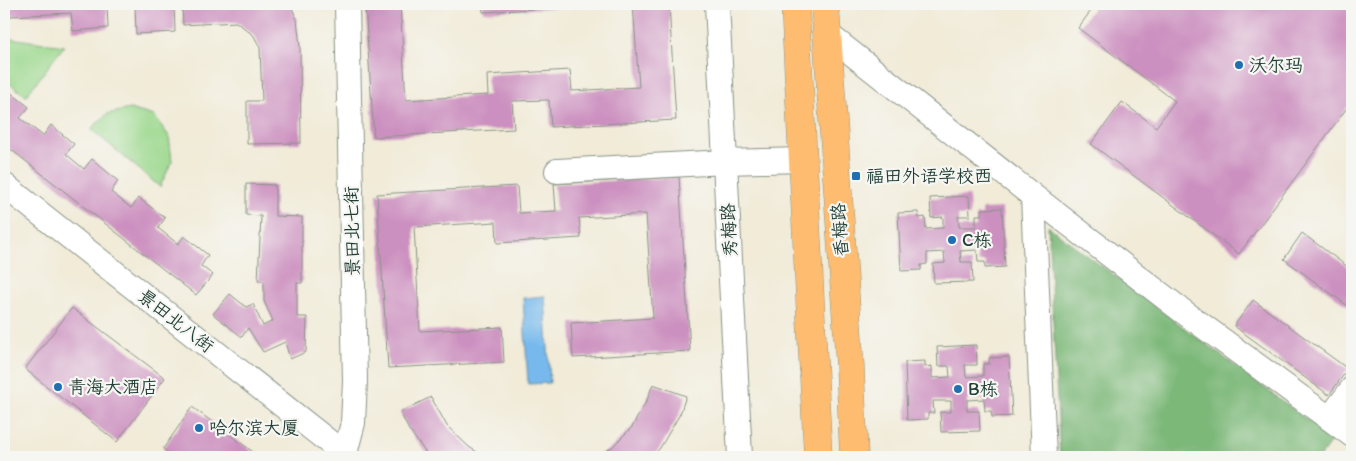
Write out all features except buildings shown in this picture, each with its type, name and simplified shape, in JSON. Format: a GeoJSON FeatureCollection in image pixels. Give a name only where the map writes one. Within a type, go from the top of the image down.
{"type":"FeatureCollection","features":[{"type":"Feature","properties":{"kind":"main road","name":"香梅路"},"geometry":{"type":"LineString","coordinates":[[795,4],[818,457]]}},
{"type":"Feature","properties":{"kind":"main road","name":"香梅路"},"geometry":{"type":"LineString","coordinates":[[825,4],[854,457]]}},
{"type":"Feature","properties":{"kind":"street","name":"景田北七街"},"geometry":{"type":"LineString","coordinates":[[346,457],[353,422],[355,381],[347,4]]}},
{"type":"Feature","properties":{"kind":"street","name":"秀梅路"},"geometry":{"type":"LineString","coordinates":[[717,4],[740,457]]}},
{"type":"Feature","properties":{"kind":"street"},"geometry":{"type":"LineString","coordinates":[[826,33],[1181,310],[1352,435]]}},
{"type":"Feature","properties":{"kind":"street"},"geometry":{"type":"LineString","coordinates":[[557,172],[726,162],[802,160]]}},
{"type":"Feature","properties":{"kind":"street","name":"景田北八街"},"geometry":{"type":"LineString","coordinates":[[4,185],[346,457]]}},
{"type":"Feature","properties":{"kind":"street"},"geometry":{"type":"LineString","coordinates":[[1033,196],[1044,457]]}},
{"type":"Feature","properties":{"kind":"street"},"geometry":{"type":"LineString","coordinates":[[1330,418],[1352,389]]}},
{"type":"Feature","properties":{"kind":"green space"},"geometry":{"type":"Polygon","coordinates":[[[10,38],[64,46],[26,96],[4,79],[4,46],[10,38]]]}},
{"type":"Feature","properties":{"kind":"green space"},"geometry":{"type":"Polygon","coordinates":[[[130,109],[154,116],[169,136],[172,161],[160,187],[91,129],[107,114],[130,109]]]}},
{"type":"Feature","properties":{"kind":"green space"},"geometry":{"type":"Polygon","coordinates":[[[1048,226],[1333,439],[1320,457],[1060,457],[1048,226]]]}},
{"type":"Feature","properties":{"kind":"water"},"geometry":{"type":"Polygon","coordinates":[[[545,296],[550,383],[528,384],[523,298],[545,296]]]}},
{"type":"Feature","properties":{"kind":"place","name":"沃尔玛"},"geometry":{"type":"Point","coordinates":[1239,65]}},
{"type":"Feature","properties":{"kind":"place","name":"福田外语学校西"},"geometry":{"type":"Point","coordinates":[856,176]}},
{"type":"Feature","properties":{"kind":"place","name":"C栋"},"geometry":{"type":"Point","coordinates":[952,240]}},
{"type":"Feature","properties":{"kind":"place","name":"青海大酒店"},"geometry":{"type":"Point","coordinates":[58,387]}},
{"type":"Feature","properties":{"kind":"place","name":"B栋"},"geometry":{"type":"Point","coordinates":[958,389]}},
{"type":"Feature","properties":{"kind":"place","name":"哈尔滨大厦"},"geometry":{"type":"Point","coordinates":[199,428]}}]}
